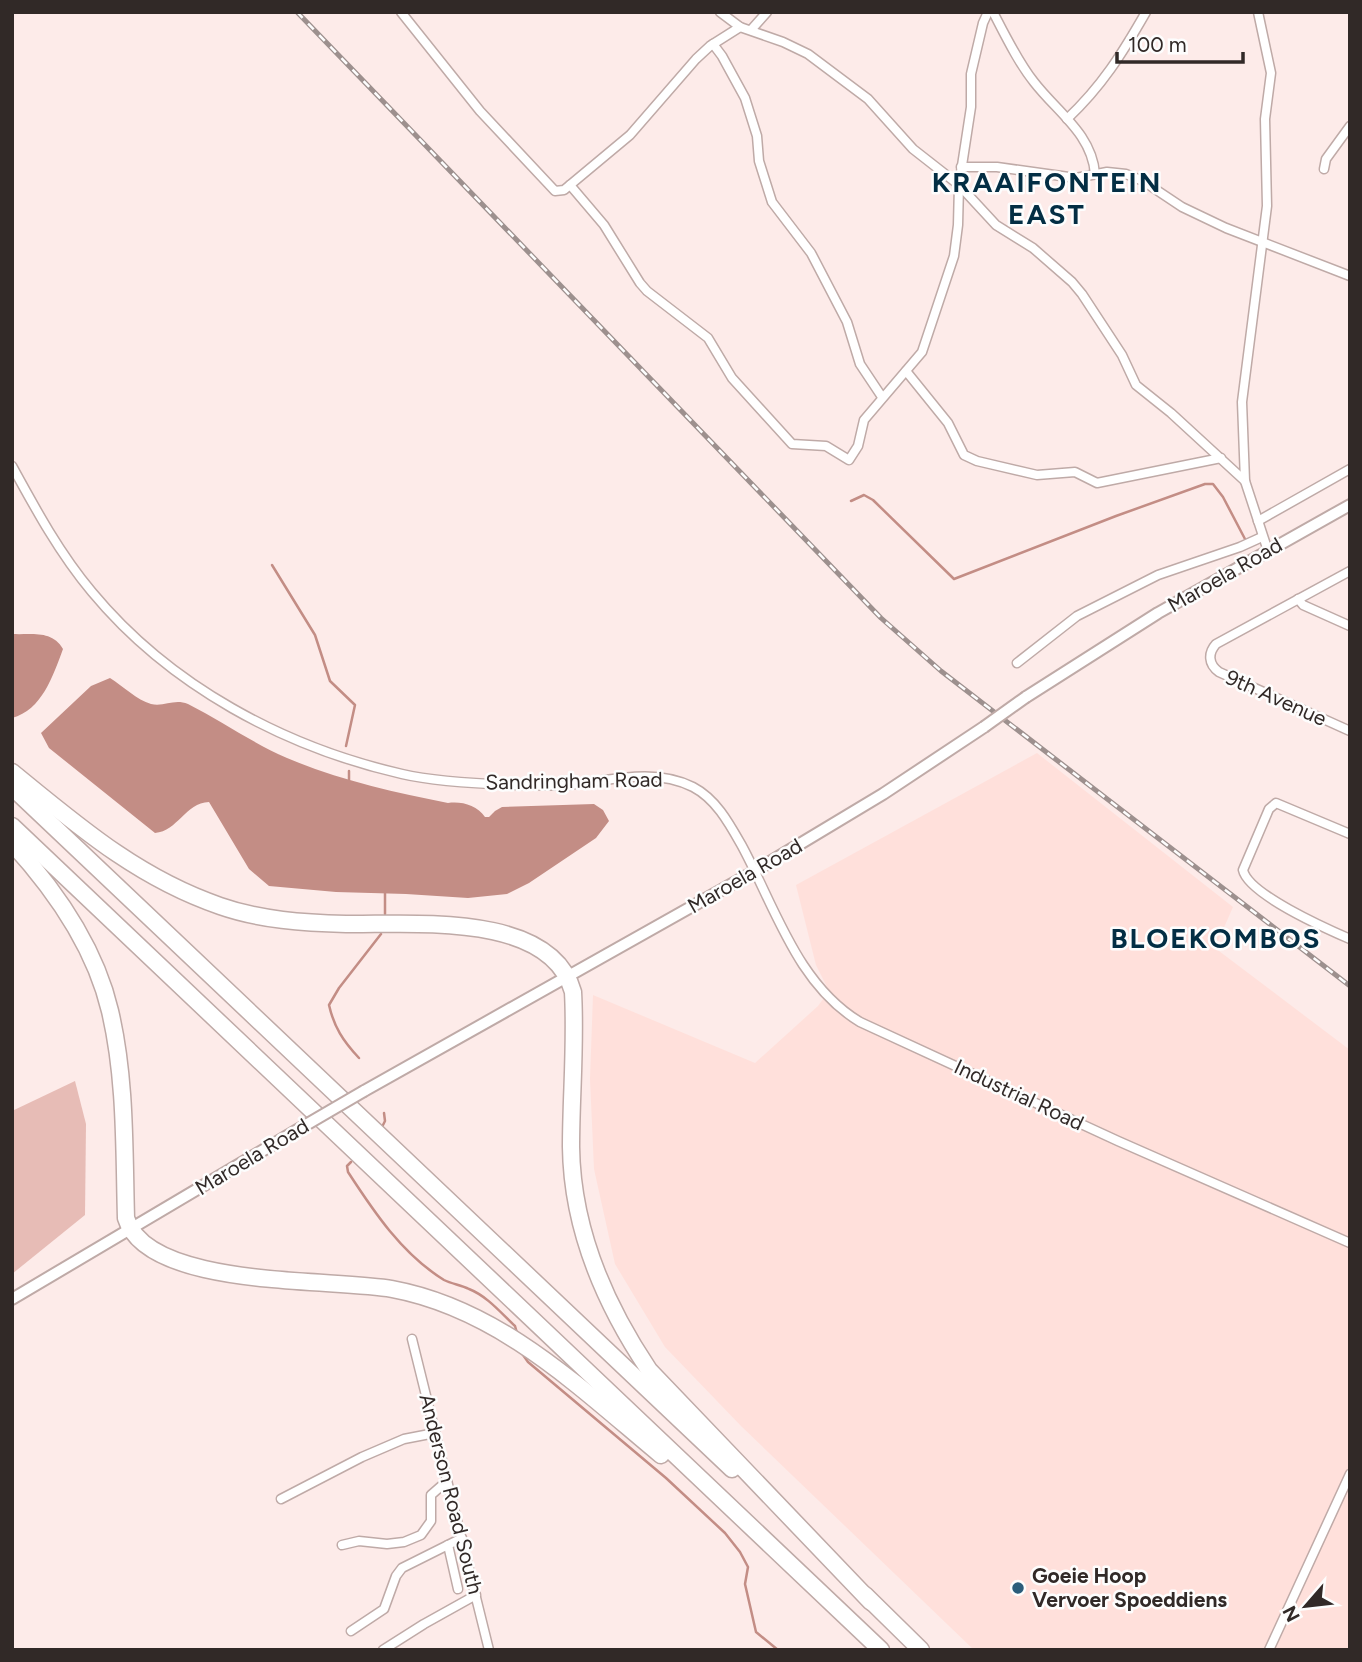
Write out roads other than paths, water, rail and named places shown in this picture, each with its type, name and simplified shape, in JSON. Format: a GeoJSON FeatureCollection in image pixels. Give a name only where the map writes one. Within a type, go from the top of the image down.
{"type":"FeatureCollection","features":[{"type":"Feature","properties":{"kind":"highway"},"geometry":{"type":"LineString","coordinates":[[12,772],[117,855],[166,884],[222,907],[281,920],[343,924],[451,924],[481,928],[529,945],[550,956],[568,975],[574,1005],[571,1150],[576,1197],[583,1234],[605,1295],[626,1335],[649,1370],[872,1602]]}},
{"type":"Feature","properties":{"kind":"highway"},"geometry":{"type":"LineString","coordinates":[[12,787],[921,1650]]}},
{"type":"Feature","properties":{"kind":"highway"},"geometry":{"type":"LineString","coordinates":[[12,826],[881,1650]]}},
{"type":"Feature","properties":{"kind":"highway"},"geometry":{"type":"LineString","coordinates":[[12,843],[43,877],[66,910],[83,940],[110,1010],[121,1078],[126,1218],[130,1230],[142,1243],[156,1252],[202,1270],[392,1289],[480,1320],[519,1341],[551,1364],[766,1541]]}},
{"type":"Feature","properties":{"kind":"street"},"geometry":{"type":"LineString","coordinates":[[401,12],[480,111],[550,187],[560,191],[630,135],[681,74],[713,44],[740,27]]}},
{"type":"Feature","properties":{"kind":"street"},"geometry":{"type":"LineString","coordinates":[[720,12],[740,27],[808,54],[868,99],[928,163],[959,185],[996,225],[1033,248],[1072,282],[1122,355],[1136,386],[1171,413],[1245,481]]}},
{"type":"Feature","properties":{"kind":"street"},"geometry":{"type":"LineString","coordinates":[[751,30],[767,12]]}},
{"type":"Feature","properties":{"kind":"street"},"geometry":{"type":"LineString","coordinates":[[570,185],[604,225],[640,283],[708,338],[732,378],[792,444],[826,446],[849,460],[858,446],[864,420],[926,344],[954,256],[958,233],[961,167],[971,107],[971,74],[980,35],[990,12]]}},
{"type":"Feature","properties":{"kind":"street"},"geometry":{"type":"LineString","coordinates":[[990,12],[1033,81],[1067,118],[1088,147],[1093,156],[1095,174]]}},
{"type":"Feature","properties":{"kind":"street"},"geometry":{"type":"LineString","coordinates":[[1067,118],[1090,97],[1123,54],[1146,12]]}},
{"type":"Feature","properties":{"kind":"street"},"geometry":{"type":"LineString","coordinates":[[1258,12],[1271,73],[1265,119],[1267,197],[1243,386],[1245,481],[1268,551]]}},
{"type":"Feature","properties":{"kind":"street"},"geometry":{"type":"LineString","coordinates":[[713,44],[736,79],[748,107],[772,202],[811,253],[847,322],[860,364],[882,397]]}},
{"type":"Feature","properties":{"kind":"street"},"geometry":{"type":"LineString","coordinates":[[1324,169],[1326,159],[1350,126]]}},
{"type":"Feature","properties":{"kind":"street"},"geometry":{"type":"LineString","coordinates":[[961,167],[1007,167],[1076,178],[1116,173],[1134,178],[1182,207],[1262,244],[1350,276]]}},
{"type":"Feature","properties":{"kind":"street"},"geometry":{"type":"LineString","coordinates":[[906,371],[948,423],[964,455],[977,461],[1037,475],[1075,472],[1097,483],[1221,458]]}},
{"type":"Feature","properties":{"kind":"street","name":"Sandringham Road"},"geometry":{"type":"LineString","coordinates":[[12,466],[61,551],[110,612],[166,664],[237,711],[323,750],[404,775],[516,785],[564,785],[653,776],[672,779],[707,796],[720,810],[755,871]]}},
{"type":"Feature","properties":{"kind":"street"},"geometry":{"type":"LineString","coordinates":[[1258,521],[1350,469]]}},
{"type":"Feature","properties":{"kind":"street","name":"Maroela Road"},"geometry":{"type":"LineString","coordinates":[[12,1299],[364,1090],[755,871],[883,794],[1146,620],[1350,505]]}},
{"type":"Feature","properties":{"kind":"street"},"geometry":{"type":"LineString","coordinates":[[1017,663],[1077,615],[1158,575],[1262,537]]}},
{"type":"Feature","properties":{"kind":"street"},"geometry":{"type":"LineString","coordinates":[[1350,571],[1298,599],[1303,605],[1350,626]]}},
{"type":"Feature","properties":{"kind":"street","name":"9th Avenue"},"geometry":{"type":"LineString","coordinates":[[1298,599],[1216,644],[1211,650],[1212,666],[1219,672],[1350,731]]}},
{"type":"Feature","properties":{"kind":"street"},"geometry":{"type":"LineString","coordinates":[[1350,834],[1279,803],[1273,804],[1243,866],[1243,874],[1248,881],[1300,917],[1350,939]]}},
{"type":"Feature","properties":{"kind":"street","name":"Industrial Road"},"geometry":{"type":"LineString","coordinates":[[755,871],[815,984],[853,1018],[1118,1141],[1350,1243]]}},
{"type":"Feature","properties":{"kind":"street","name":"Anderson Road South"},"geometry":{"type":"LineString","coordinates":[[412,1339],[489,1650]]}},
{"type":"Feature","properties":{"kind":"street"},"geometry":{"type":"LineString","coordinates":[[281,1499],[366,1455],[409,1437],[435,1433]]}},
{"type":"Feature","properties":{"kind":"street"},"geometry":{"type":"LineString","coordinates":[[1269,1650],[1350,1474]]}},
{"type":"Feature","properties":{"kind":"street"},"geometry":{"type":"LineString","coordinates":[[342,1545],[359,1541],[387,1544],[404,1542],[421,1535],[431,1521],[432,1492],[447,1481]]}},
{"type":"Feature","properties":{"kind":"street"},"geometry":{"type":"LineString","coordinates":[[351,1631],[384,1609],[396,1576],[402,1568],[461,1538]]}},
{"type":"Feature","properties":{"kind":"street"},"geometry":{"type":"LineString","coordinates":[[448,1545],[458,1589]]}},
{"type":"Feature","properties":{"kind":"street"},"geometry":{"type":"LineString","coordinates":[[383,1650],[476,1595]]}},
{"type":"Feature","properties":{"kind":"waterway"},"geometry":{"type":"LineString","coordinates":[[851,501],[864,495],[873,500],[954,579],[1205,484],[1213,484],[1223,497],[1245,539]]}},
{"type":"Feature","properties":{"kind":"waterway"},"geometry":{"type":"LineString","coordinates":[[272,565],[315,635],[330,681],[355,705],[346,746]]}},
{"type":"Feature","properties":{"kind":"waterway"},"geometry":{"type":"LineString","coordinates":[[349,771],[349,780]]}},
{"type":"Feature","properties":{"kind":"waterway"},"geometry":{"type":"LineString","coordinates":[[385,893],[385,914]]}},
{"type":"Feature","properties":{"kind":"waterway"},"geometry":{"type":"LineString","coordinates":[[359,1058],[340,1033],[329,1005],[381,934]]}},
{"type":"Feature","properties":{"kind":"waterway"},"geometry":{"type":"LineString","coordinates":[[382,1127],[385,1121],[384,1113]]}},
{"type":"Feature","properties":{"kind":"waterway"},"geometry":{"type":"LineString","coordinates":[[351,1162],[347,1166],[348,1172],[402,1245],[444,1280],[476,1292],[488,1300],[515,1326],[517,1333]]}},
{"type":"Feature","properties":{"kind":"waterway"},"geometry":{"type":"LineString","coordinates":[[521,1352],[528,1362],[666,1478],[725,1533],[748,1567],[745,1584],[756,1632],[778,1650]]}},
{"type":"Feature","properties":{"kind":"railway"},"geometry":{"type":"LineString","coordinates":[[297,12],[881,618],[941,671],[1350,986]]}},
{"type":"Feature","properties":{"kind":"place","name":"Goeie Hoop Vervoer Spoeddiens"},"geometry":{"type":"Point","coordinates":[1018,1588]}},
{"type":"Feature","properties":{"kind":"district","name":"KRAAIFONTEIN EAST"},"geometry":{"type":"Point","coordinates":[1047,198]}},
{"type":"Feature","properties":{"kind":"district","name":"BLOEKOMBOS"},"geometry":{"type":"Point","coordinates":[1216,938]}}]}
